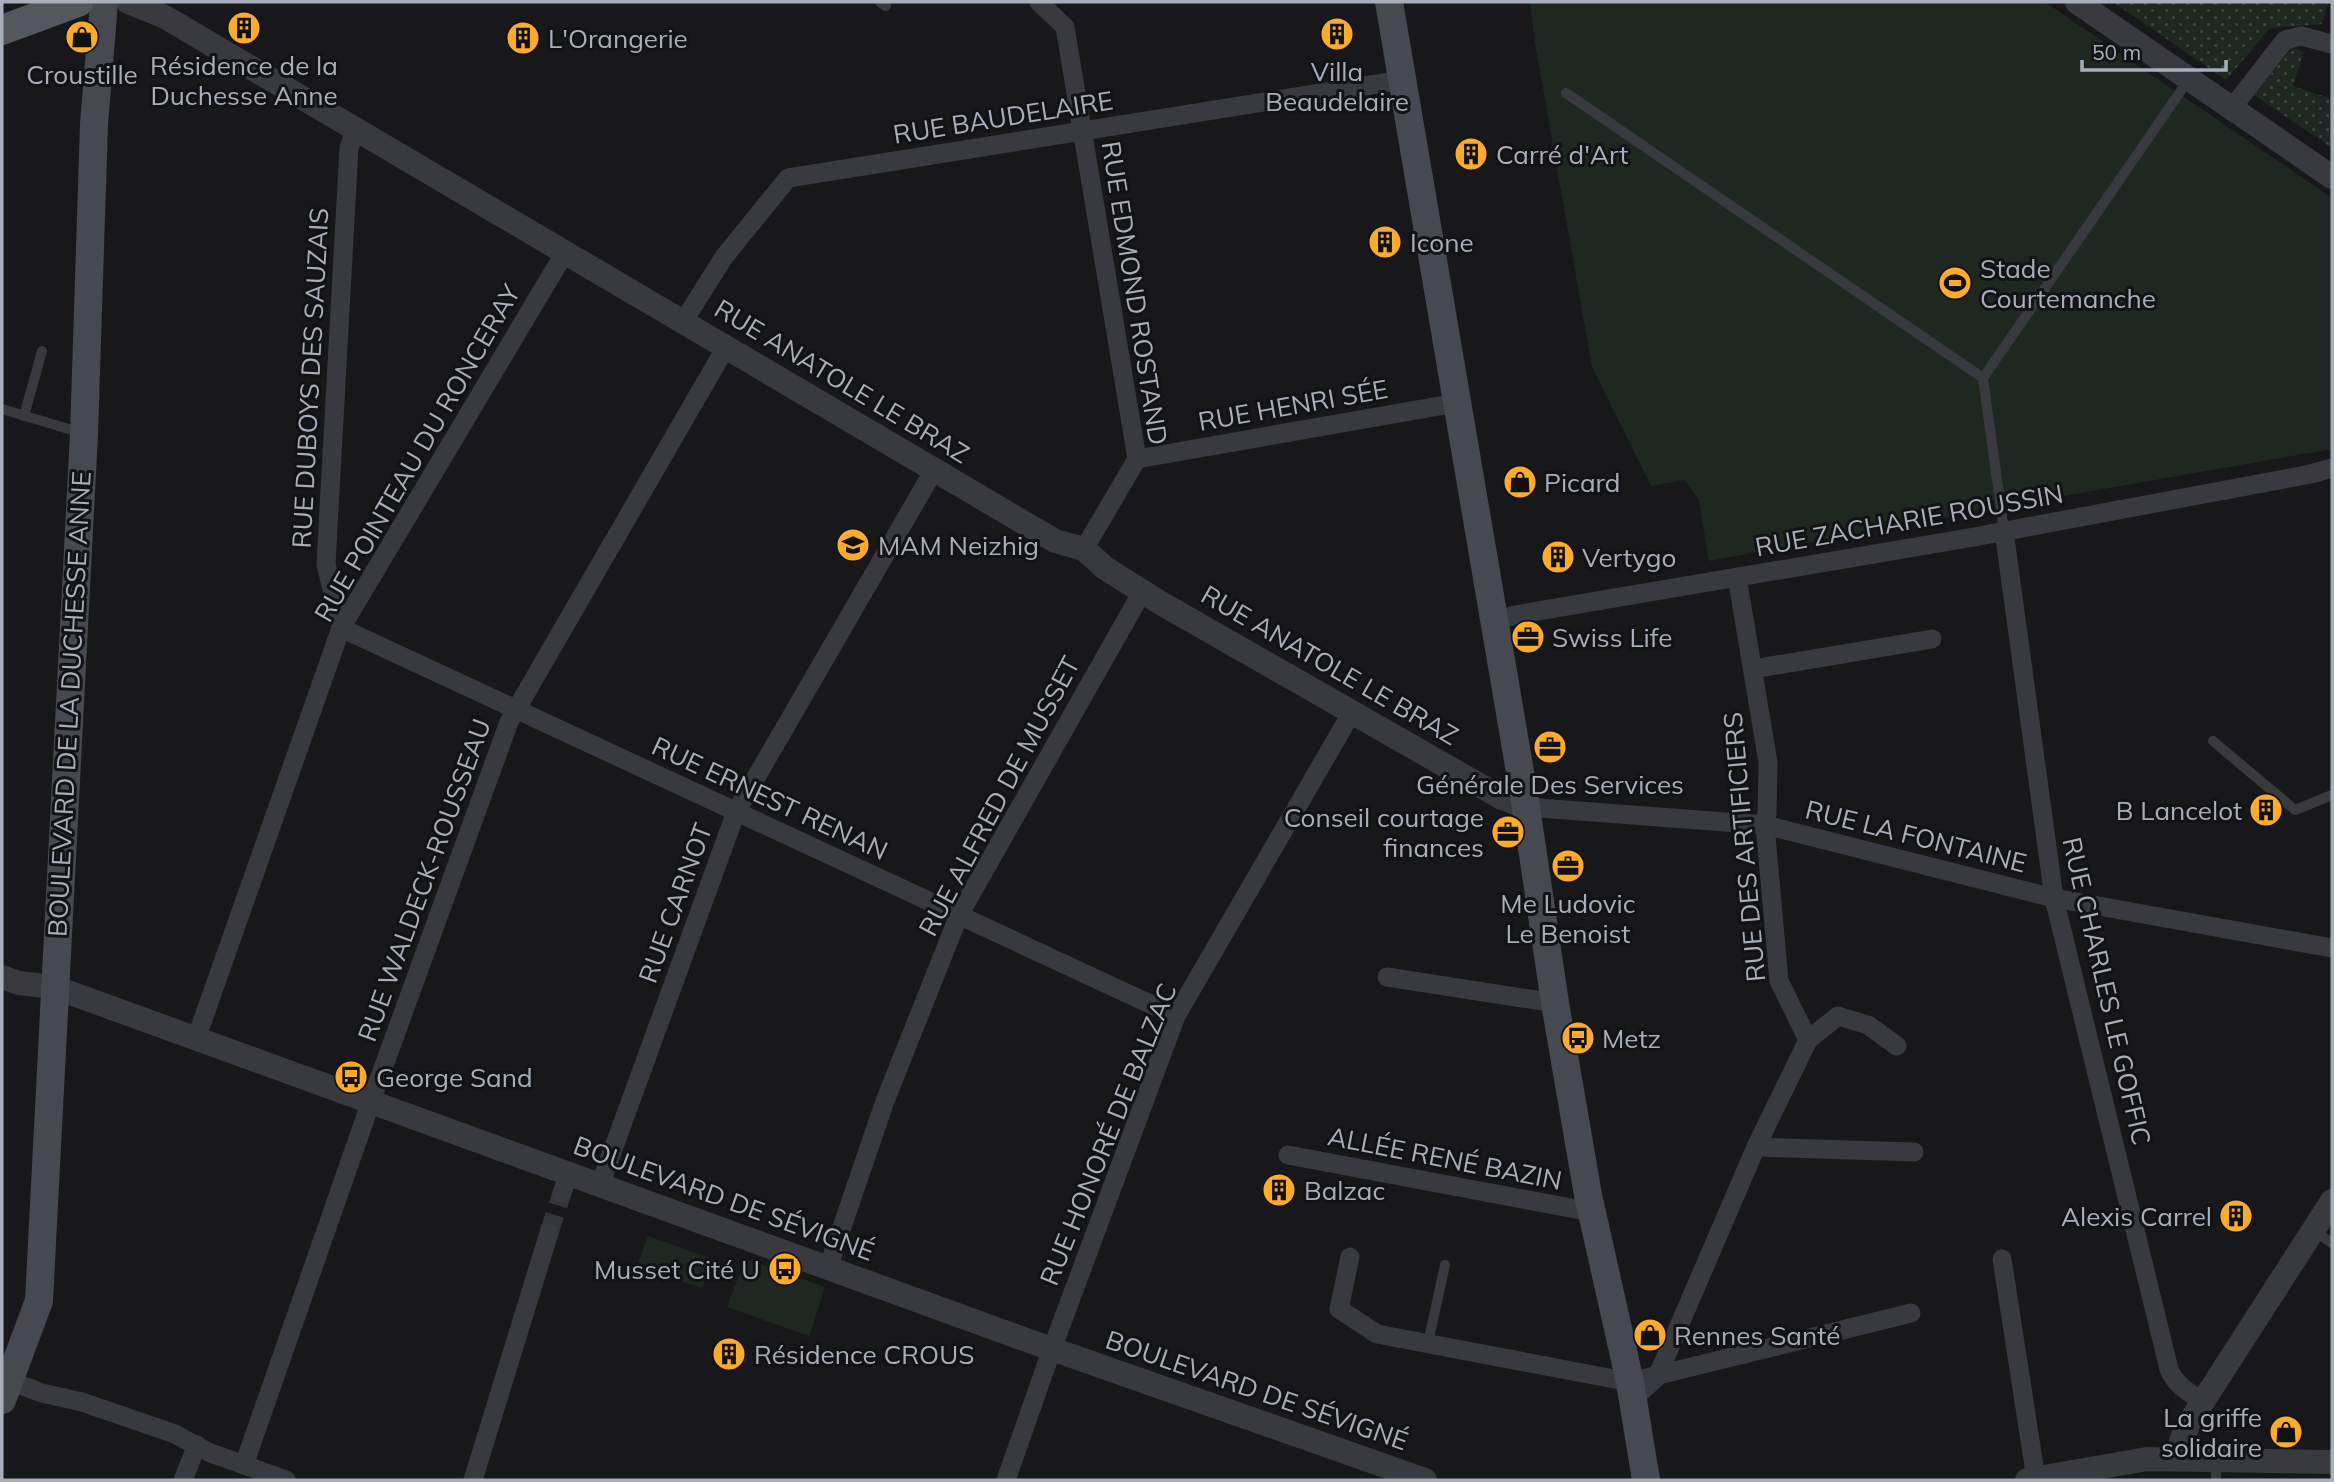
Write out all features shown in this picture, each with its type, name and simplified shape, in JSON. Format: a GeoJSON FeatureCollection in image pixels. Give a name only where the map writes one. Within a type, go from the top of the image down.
{"type":"FeatureCollection","features":[{"type":"Feature","properties":{"kind":"main road"},"geometry":{"type":"LineString","coordinates":[[2,30],[78,2]]}},
{"type":"Feature","properties":{"kind":"main road","name":"BOULEVARD DE LA DUCHESSE ANNE"},"geometry":{"type":"LineString","coordinates":[[4,1386],[39,1301],[83,434],[94,124],[104,2]]}},
{"type":"Feature","properties":{"kind":"main road"},"geometry":{"type":"LineString","coordinates":[[1389,2],[1592,1212],[1640,1386],[1646,1480]]}},
{"type":"Feature","properties":{"kind":"street","name":"RUE ANATOLE LE BRAZ"},"geometry":{"type":"LineString","coordinates":[[128,2],[165,17],[1055,541],[1084,549],[1105,568],[1142,592],[1502,798],[1526,807]]}},
{"type":"Feature","properties":{"kind":"street","name":"RUE EDMOND ROSTAND"},"geometry":{"type":"LineString","coordinates":[[1039,2],[1065,27],[1137,459],[1084,549]]}},
{"type":"Feature","properties":{"kind":"street"},"geometry":{"type":"LineString","coordinates":[[2077,2],[2332,177]]}},
{"type":"Feature","properties":{"kind":"street"},"geometry":{"type":"LineString","coordinates":[[2232,108],[2286,40],[2301,36],[2332,44]]}},
{"type":"Feature","properties":{"kind":"street","name":"RUE BAUDELAIRE"},"geometry":{"type":"LineString","coordinates":[[683,322],[724,257],[788,178],[1402,80]]}},
{"type":"Feature","properties":{"kind":"street","name":"RUE DUBOYS DES SAUZAIS"},"geometry":{"type":"LineString","coordinates":[[341,628],[326,564],[349,148],[355,130]]}},
{"type":"Feature","properties":{"kind":"street","name":"RUE POINTEAU DU RONCERAY"},"geometry":{"type":"LineString","coordinates":[[196,1039],[341,628],[564,254]]}},
{"type":"Feature","properties":{"kind":"street","name":"RUE WALDECK-ROUSSEAU"},"geometry":{"type":"LineString","coordinates":[[244,1465],[371,1102],[515,709],[726,347]]}},
{"type":"Feature","properties":{"kind":"street","name":"RUE HENRI SÉE"},"geometry":{"type":"LineString","coordinates":[[1137,459],[1445,405],[1456,398]]}},
{"type":"Feature","properties":{"kind":"street","name":"RUE ZACHARIE ROUSSIN"},"geometry":{"type":"LineString","coordinates":[[1494,621],[1515,615],[2004,531],[2332,468]]}},
{"type":"Feature","properties":{"kind":"street","name":"RUE CARNOT"},"geometry":{"type":"LineString","coordinates":[[600,1185],[736,811],[934,470]]}},
{"type":"Feature","properties":{"kind":"street","name":"RUE CHARLES LE GOFFIC"},"geometry":{"type":"LineString","coordinates":[[2004,531],[2054,898],[2169,1369],[2182,1388],[2203,1402]]}},
{"type":"Feature","properties":{"kind":"street","name":"RUE DES ARTIFICIERS"},"geometry":{"type":"LineString","coordinates":[[1737,577],[1768,762],[1765,825],[1779,981],[1808,1040]]}},
{"type":"Feature","properties":{"kind":"street","name":"RUE ALFRED DE MUSSET"},"geometry":{"type":"LineString","coordinates":[[828,1268],[886,1101],[959,915],[1142,592]]}},
{"type":"Feature","properties":{"kind":"street","name":"RUE ERNEST RENAN"},"geometry":{"type":"LineString","coordinates":[[341,628],[1177,1016]]}},
{"type":"Feature","properties":{"kind":"street"},"geometry":{"type":"LineString","coordinates":[[1753,669],[1932,639]]}},
{"type":"Feature","properties":{"kind":"street","name":"RUE HONORÉ DE BALZAC"},"geometry":{"type":"LineString","coordinates":[[1006,1480],[1052,1349],[1177,1016],[1352,712]]}},
{"type":"Feature","properties":{"kind":"street","name":"RUE LA FONTAINE"},"geometry":{"type":"LineString","coordinates":[[1526,807],[1765,825],[2054,898],[2332,947]]}},
{"type":"Feature","properties":{"kind":"street","name":"BOULEVARD DE SÉVIGNÉ"},"geometry":{"type":"LineString","coordinates":[[2,976],[19,983],[54,987],[371,1102],[565,1184],[600,1185],[1052,1349],[1425,1480]]}},
{"type":"Feature","properties":{"kind":"street"},"geometry":{"type":"LineString","coordinates":[[1387,977],[1555,1003]]}},
{"type":"Feature","properties":{"kind":"street"},"geometry":{"type":"LineString","coordinates":[[1640,1386],[1808,1040],[1838,1016],[1868,1025],[1898,1046]]}},
{"type":"Feature","properties":{"kind":"street"},"geometry":{"type":"LineString","coordinates":[[1756,1147],[1914,1152]]}},
{"type":"Feature","properties":{"kind":"street","name":"ALLÉE RENÉ BAZIN"},"geometry":{"type":"LineString","coordinates":[[1288,1155],[1592,1212]]}},
{"type":"Feature","properties":{"kind":"street"},"geometry":{"type":"LineString","coordinates":[[2177,1458],[2187,1429],[2203,1402],[2323,1237],[2332,1201]]}},
{"type":"Feature","properties":{"kind":"street"},"geometry":{"type":"LineString","coordinates":[[473,1480],[549,1233]]}},
{"type":"Feature","properties":{"kind":"street"},"geometry":{"type":"LineString","coordinates":[[1350,1257],[1339,1309],[1377,1334],[1640,1386],[1910,1313]]}},
{"type":"Feature","properties":{"kind":"street"},"geometry":{"type":"LineString","coordinates":[[2002,1259],[2031,1479],[2136,1460],[2177,1458],[2216,1470],[2332,1462]]}},
{"type":"Feature","properties":{"kind":"street"},"geometry":{"type":"LineString","coordinates":[[4,1386],[164,1430],[208,1452],[286,1480]]}},
{"type":"Feature","properties":{"kind":"street"},"geometry":{"type":"LineString","coordinates":[[183,1480],[197,1445]]}},
{"type":"Feature","properties":{"kind":"lane"},"geometry":{"type":"LineString","coordinates":[[2004,531],[1983,378],[2189,79]]}},
{"type":"Feature","properties":{"kind":"lane"},"geometry":{"type":"LineString","coordinates":[[1566,93],[1983,378]]}},
{"type":"Feature","properties":{"kind":"lane"},"geometry":{"type":"LineString","coordinates":[[24,416],[42,351]]}},
{"type":"Feature","properties":{"kind":"lane"},"geometry":{"type":"LineString","coordinates":[[2,409],[83,434]]}},
{"type":"Feature","properties":{"kind":"lane"},"geometry":{"type":"LineString","coordinates":[[2213,741],[2295,810],[2332,795]]}},
{"type":"Feature","properties":{"kind":"lane"},"geometry":{"type":"LineString","coordinates":[[1429,1343],[1445,1265]]}},
{"type":"Feature","properties":{"kind":"shaded area","name":"Stade Courtemanche"},"geometry":{"type":"Polygon","coordinates":[[[1530,2],[2045,2],[2332,198],[2332,449],[2029,502],[2000,498],[1974,512],[1709,561],[1699,500],[1685,480],[1651,486],[1592,367],[1530,2]]]}},
{"type":"Feature","properties":{"kind":"shaded area"},"geometry":{"type":"Polygon","coordinates":[[[2113,2],[2328,2],[2322,24],[2270,28],[2226,80],[2113,2]]]}},
{"type":"Feature","properties":{"kind":"shaded area"},"geometry":{"type":"Polygon","coordinates":[[[2292,48],[2304,52],[2293,86],[2332,99],[2332,148],[2254,95],[2292,48]]]}},
{"type":"Feature","properties":{"kind":"shaded area"},"geometry":{"type":"Polygon","coordinates":[[[648,1236],[713,1259],[702,1288],[637,1266],[648,1236]]]}},
{"type":"Feature","properties":{"kind":"shaded area"},"geometry":{"type":"Polygon","coordinates":[[[745,1259],[825,1287],[809,1336],[727,1307],[745,1259]]]}},
{"type":"Feature","properties":{"kind":"tunnel"},"geometry":{"type":"LineString","coordinates":[[549,1233],[562,1193]]}},
{"type":"Feature","properties":{"kind":"place","name":"Résidence de la Duchesse Anne"},"geometry":{"type":"Point","coordinates":[244,28]}},
{"type":"Feature","properties":{"kind":"place","name":"Villa Beaudelaire"},"geometry":{"type":"Point","coordinates":[1337,34]}},
{"type":"Feature","properties":{"kind":"place","name":"Croustille"},"geometry":{"type":"Point","coordinates":[82,37]}},
{"type":"Feature","properties":{"kind":"place","name":"L'Orangerie"},"geometry":{"type":"Point","coordinates":[523,38]}},
{"type":"Feature","properties":{"kind":"place","name":"Carré d'Art"},"geometry":{"type":"Point","coordinates":[1471,154]}},
{"type":"Feature","properties":{"kind":"place","name":"Icone"},"geometry":{"type":"Point","coordinates":[1385,242]}},
{"type":"Feature","properties":{"kind":"place","name":"Stade Courtemanche"},"geometry":{"type":"Point","coordinates":[1955,283]}},
{"type":"Feature","properties":{"kind":"place","name":"Picard"},"geometry":{"type":"Point","coordinates":[1520,482]}},
{"type":"Feature","properties":{"kind":"place","name":"MAM Neizhig"},"geometry":{"type":"Point","coordinates":[853,545]}},
{"type":"Feature","properties":{"kind":"place","name":"Vertygo"},"geometry":{"type":"Point","coordinates":[1558,557]}},
{"type":"Feature","properties":{"kind":"place","name":"Swiss Life"},"geometry":{"type":"Point","coordinates":[1528,637]}},
{"type":"Feature","properties":{"kind":"place","name":"Générale Des Services"},"geometry":{"type":"Point","coordinates":[1550,747]}},
{"type":"Feature","properties":{"kind":"place","name":"B Lancelot"},"geometry":{"type":"Point","coordinates":[2266,810]}},
{"type":"Feature","properties":{"kind":"place","name":"Conseil courtage finances"},"geometry":{"type":"Point","coordinates":[1508,832]}},
{"type":"Feature","properties":{"kind":"place","name":"Me Ludovic Le Benoist"},"geometry":{"type":"Point","coordinates":[1568,866]}},
{"type":"Feature","properties":{"kind":"place","name":"Metz"},"geometry":{"type":"Point","coordinates":[1578,1038]}},
{"type":"Feature","properties":{"kind":"place","name":"George Sand"},"geometry":{"type":"Point","coordinates":[351,1077]}},
{"type":"Feature","properties":{"kind":"place","name":"Balzac"},"geometry":{"type":"Point","coordinates":[1279,1190]}},
{"type":"Feature","properties":{"kind":"place","name":"Alexis Carrel"},"geometry":{"type":"Point","coordinates":[2236,1216]}},
{"type":"Feature","properties":{"kind":"place","name":"Musset Cité U"},"geometry":{"type":"Point","coordinates":[785,1269]}},
{"type":"Feature","properties":{"kind":"place","name":"Rennes Santé"},"geometry":{"type":"Point","coordinates":[1650,1335]}},
{"type":"Feature","properties":{"kind":"place","name":"Résidence CROUS"},"geometry":{"type":"Point","coordinates":[729,1354]}},
{"type":"Feature","properties":{"kind":"place","name":"La griffe solidaire"},"geometry":{"type":"Point","coordinates":[2286,1432]}}]}
